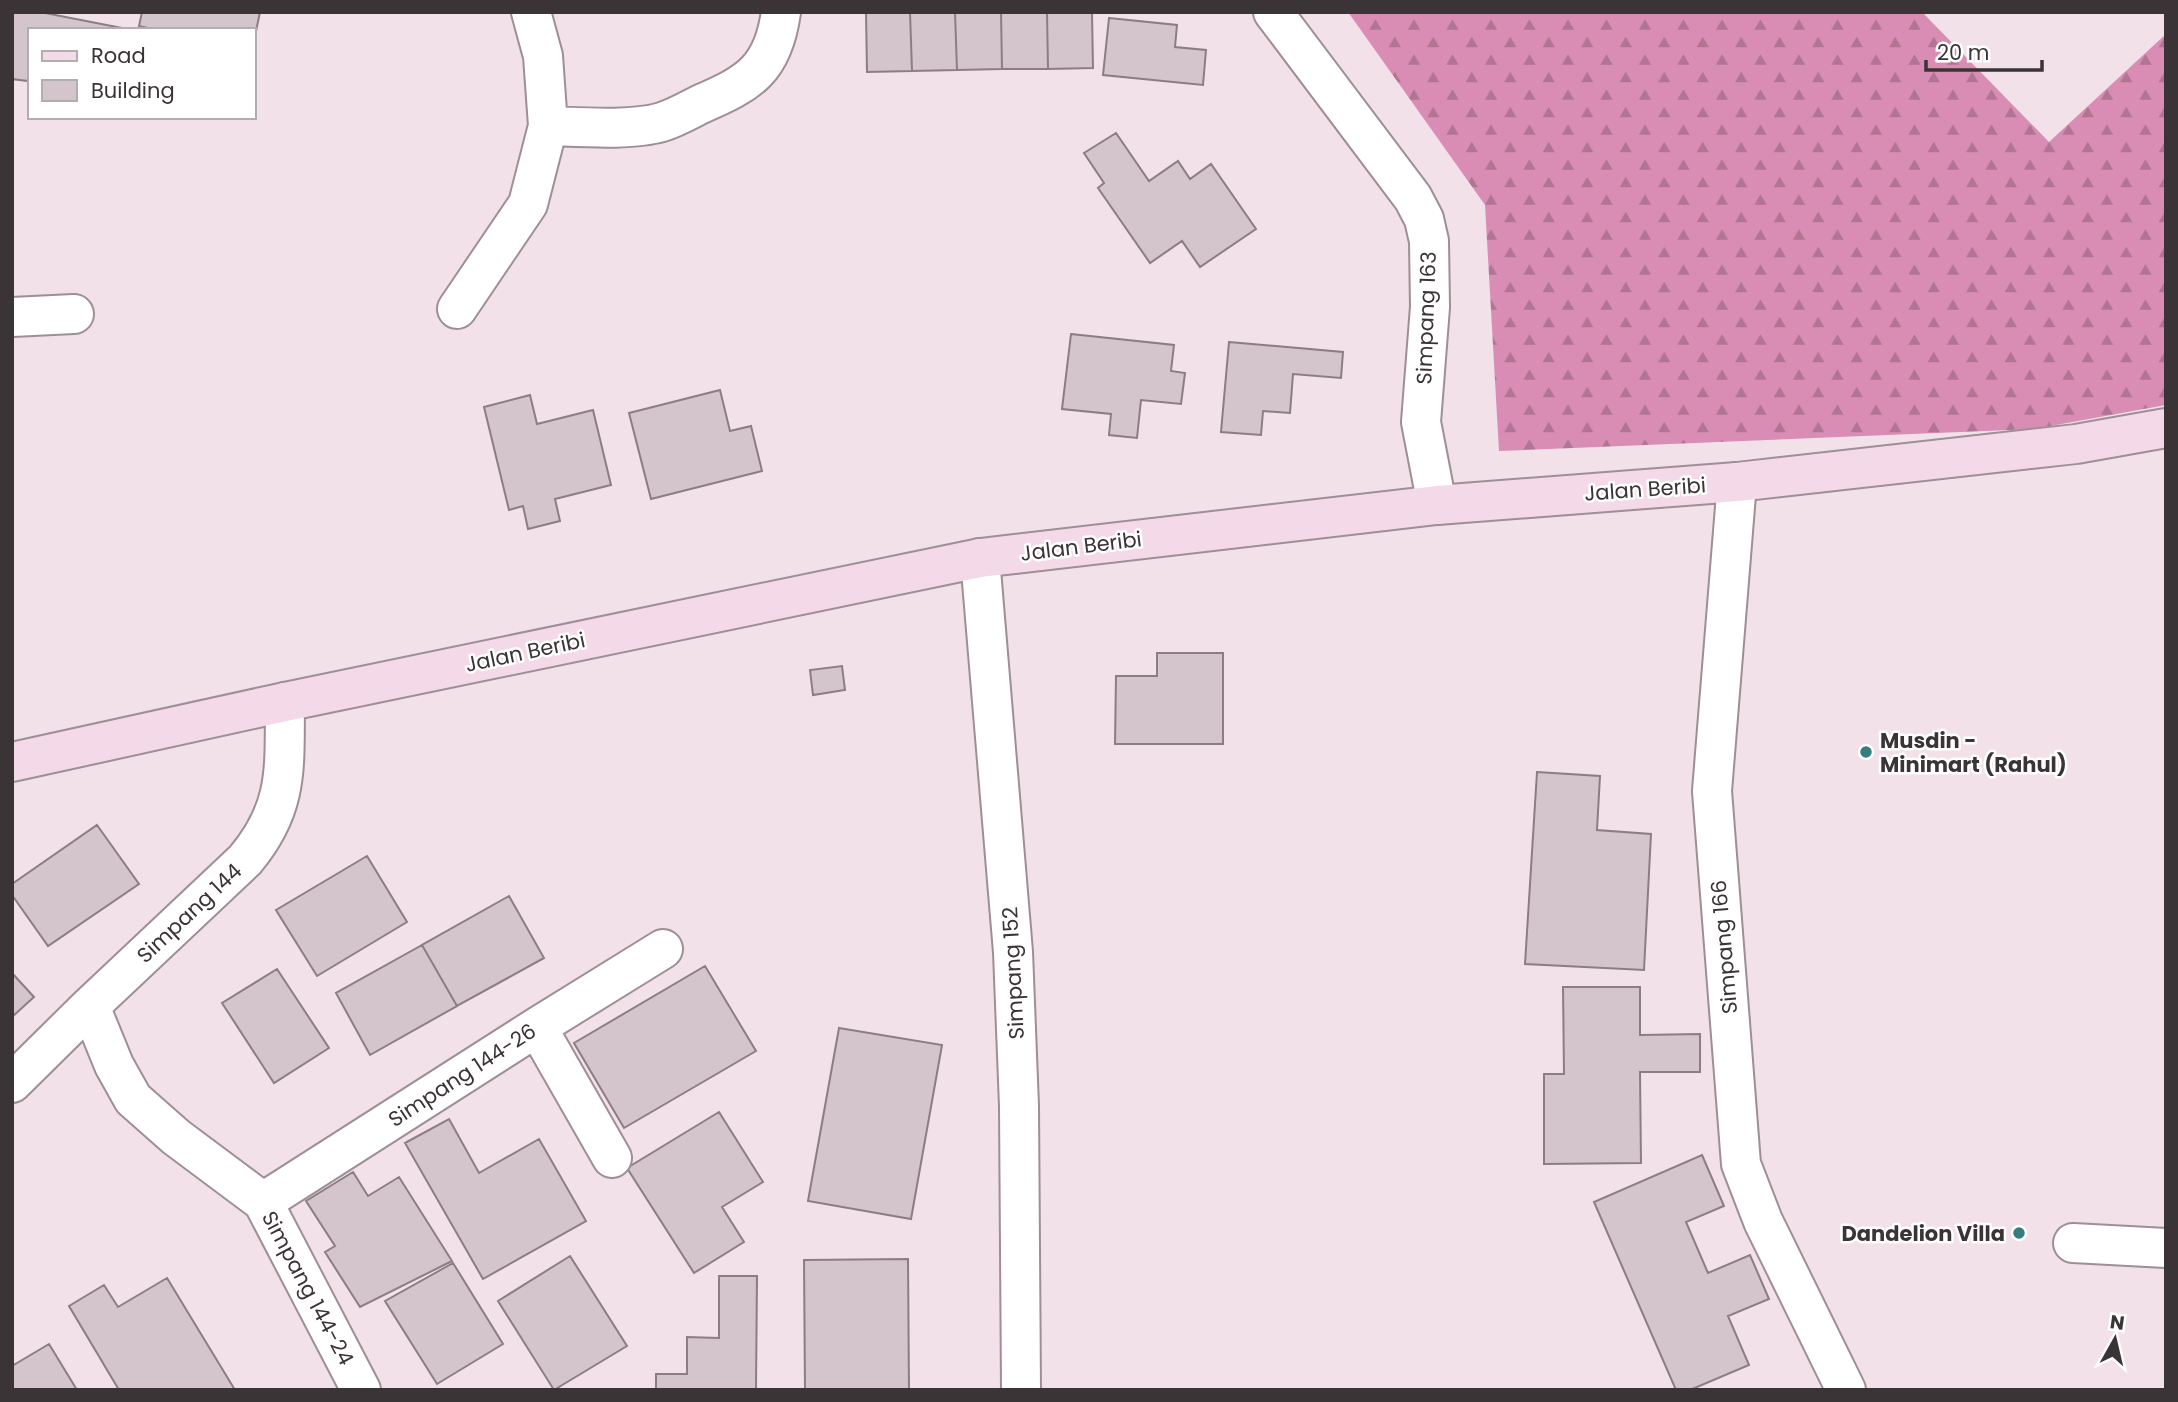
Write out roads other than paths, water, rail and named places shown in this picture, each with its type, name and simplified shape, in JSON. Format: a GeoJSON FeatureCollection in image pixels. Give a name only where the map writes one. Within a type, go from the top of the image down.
{"type":"FeatureCollection","features":[{"type":"Feature","properties":{"kind":"main road","name":"Jalan Beribi"},"geometry":{"type":"LineString","coordinates":[[12,762],[285,702],[980,558],[1437,505],[1737,482],[2076,444],[2166,428]]}},
{"type":"Feature","properties":{"kind":"street"},"geometry":{"type":"LineString","coordinates":[[457,309],[528,204],[548,126],[543,56],[531,12]]}},
{"type":"Feature","properties":{"kind":"street"},"geometry":{"type":"LineString","coordinates":[[548,126],[608,127],[661,122],[738,88],[759,71],[769,55],[781,12]]}},
{"type":"Feature","properties":{"kind":"street","name":"Simpang 163"},"geometry":{"type":"LineString","coordinates":[[1273,12],[1413,198],[1424,219],[1429,241],[1430,307],[1422,422],[1437,505]]}},
{"type":"Feature","properties":{"kind":"street"},"geometry":{"type":"LineString","coordinates":[[12,317],[74,314]]}},
{"type":"Feature","properties":{"kind":"street","name":"Simpang 166"},"geometry":{"type":"LineString","coordinates":[[1737,482],[1712,791],[1741,1164],[1763,1221],[1846,1390]]}},
{"type":"Feature","properties":{"kind":"street","name":"Simpang 152"},"geometry":{"type":"LineString","coordinates":[[980,558],[1013,952],[1019,1106],[1021,1390]]}},
{"type":"Feature","properties":{"kind":"street","name":"Simpang 144"},"geometry":{"type":"LineString","coordinates":[[12,1083],[245,860],[262,839],[280,796],[285,702]]}},
{"type":"Feature","properties":{"kind":"street","name":"Simpang 144-26"},"geometry":{"type":"LineString","coordinates":[[263,1202],[663,949]]}},
{"type":"Feature","properties":{"kind":"street","name":"Simpang 144-24"},"geometry":{"type":"LineString","coordinates":[[90,1006],[114,1066],[133,1099],[176,1137],[263,1202],[361,1390]]}},
{"type":"Feature","properties":{"kind":"street"},"geometry":{"type":"LineString","coordinates":[[537,1027],[612,1158]]}},
{"type":"Feature","properties":{"kind":"street"},"geometry":{"type":"LineString","coordinates":[[2073,1243],[2166,1248]]}},
{"type":"Feature","properties":{"kind":"place","name":"Musdin - Minimart (Rahul)"},"geometry":{"type":"Point","coordinates":[1866,752]}},
{"type":"Feature","properties":{"kind":"place","name":"Dandelion Villa"},"geometry":{"type":"Point","coordinates":[2019,1233]}}]}
